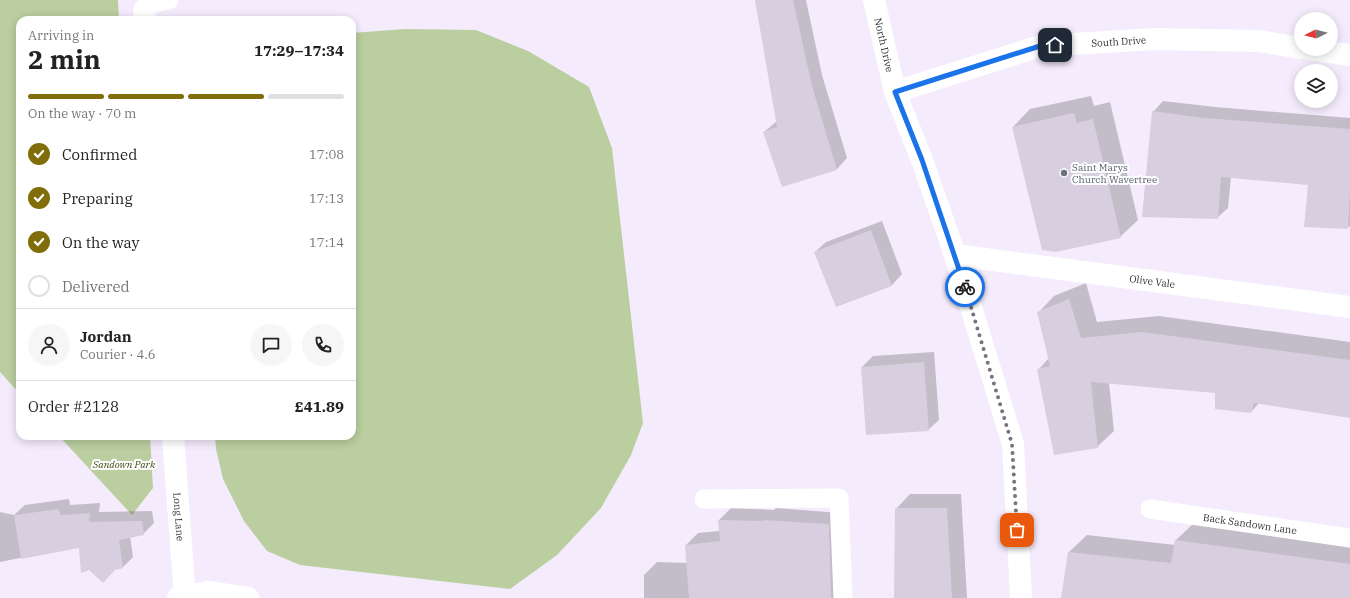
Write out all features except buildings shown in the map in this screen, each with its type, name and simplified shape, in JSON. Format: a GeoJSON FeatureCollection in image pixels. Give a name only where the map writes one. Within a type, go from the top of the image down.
{"type":"FeatureCollection","features":[{"type":"Feature","properties":{"kind":"street","name":"North Drive"},"geometry":{"type":"LineString","coordinates":[[874,0],[895,92],[922,160],[955,255],[1012,444],[1021,598]]}},
{"type":"Feature","properties":{"kind":"street","name":"South Drive"},"geometry":{"type":"LineString","coordinates":[[895,92],[1040,46],[1155,39],[1259,41],[1294,47]]}},
{"type":"Feature","properties":{"kind":"street"},"geometry":{"type":"LineString","coordinates":[[1338,53],[1350,55]]}},
{"type":"Feature","properties":{"kind":"street","name":"Olive Vale"},"geometry":{"type":"LineString","coordinates":[[955,255],[1350,307]]}},
{"type":"Feature","properties":{"kind":"street","name":"Long Lane"},"geometry":{"type":"LineString","coordinates":[[173,440],[182,598]]}},
{"type":"Feature","properties":{"kind":"street"},"geometry":{"type":"LineString","coordinates":[[182,598],[208,592],[248,598]]}},
{"type":"Feature","properties":{"kind":"lane"},"geometry":{"type":"LineString","coordinates":[[145,15],[154,3],[169,0]]}},
{"type":"Feature","properties":{"kind":"lane"},"geometry":{"type":"LineString","coordinates":[[704,499],[840,498],[843,598]]}},
{"type":"Feature","properties":{"kind":"lane","name":"Back Sandown Lane"},"geometry":{"type":"LineString","coordinates":[[1150,509],[1350,538]]}},
{"type":"Feature","properties":{"kind":"green space"},"geometry":{"type":"Polygon","coordinates":[[[0,0],[118,0],[119,16],[16,16],[16,390],[0,372],[0,0]]]}},
{"type":"Feature","properties":{"kind":"green space"},"geometry":{"type":"Polygon","coordinates":[[[405,29],[476,30],[528,51],[589,87],[612,148],[643,423],[631,455],[601,508],[557,555],[510,589],[300,565],[267,551],[244,521],[223,479],[215,440],[356,440],[356,33],[405,29]]]}},
{"type":"Feature","properties":{"kind":"green space","name":"Sandown Park"},"geometry":{"type":"Polygon","coordinates":[[[63,440],[150,440],[153,488],[132,515],[63,440]]]}},
{"type":"Feature","properties":{"kind":"way so far"},"geometry":{"type":"LineString","coordinates":[[965,287],[1012,444],[1017,530]]}},
{"type":"Feature","properties":{"kind":"place","name":"Saint Marys Church Wavertree"},"geometry":{"type":"Point","coordinates":[1064,173]}},
{"type":"Feature","properties":{"kind":"route"},"geometry":{"type":"LineString","coordinates":[[965,287],[922,160],[895,92],[1040,46],[1055,45]]}}]}
